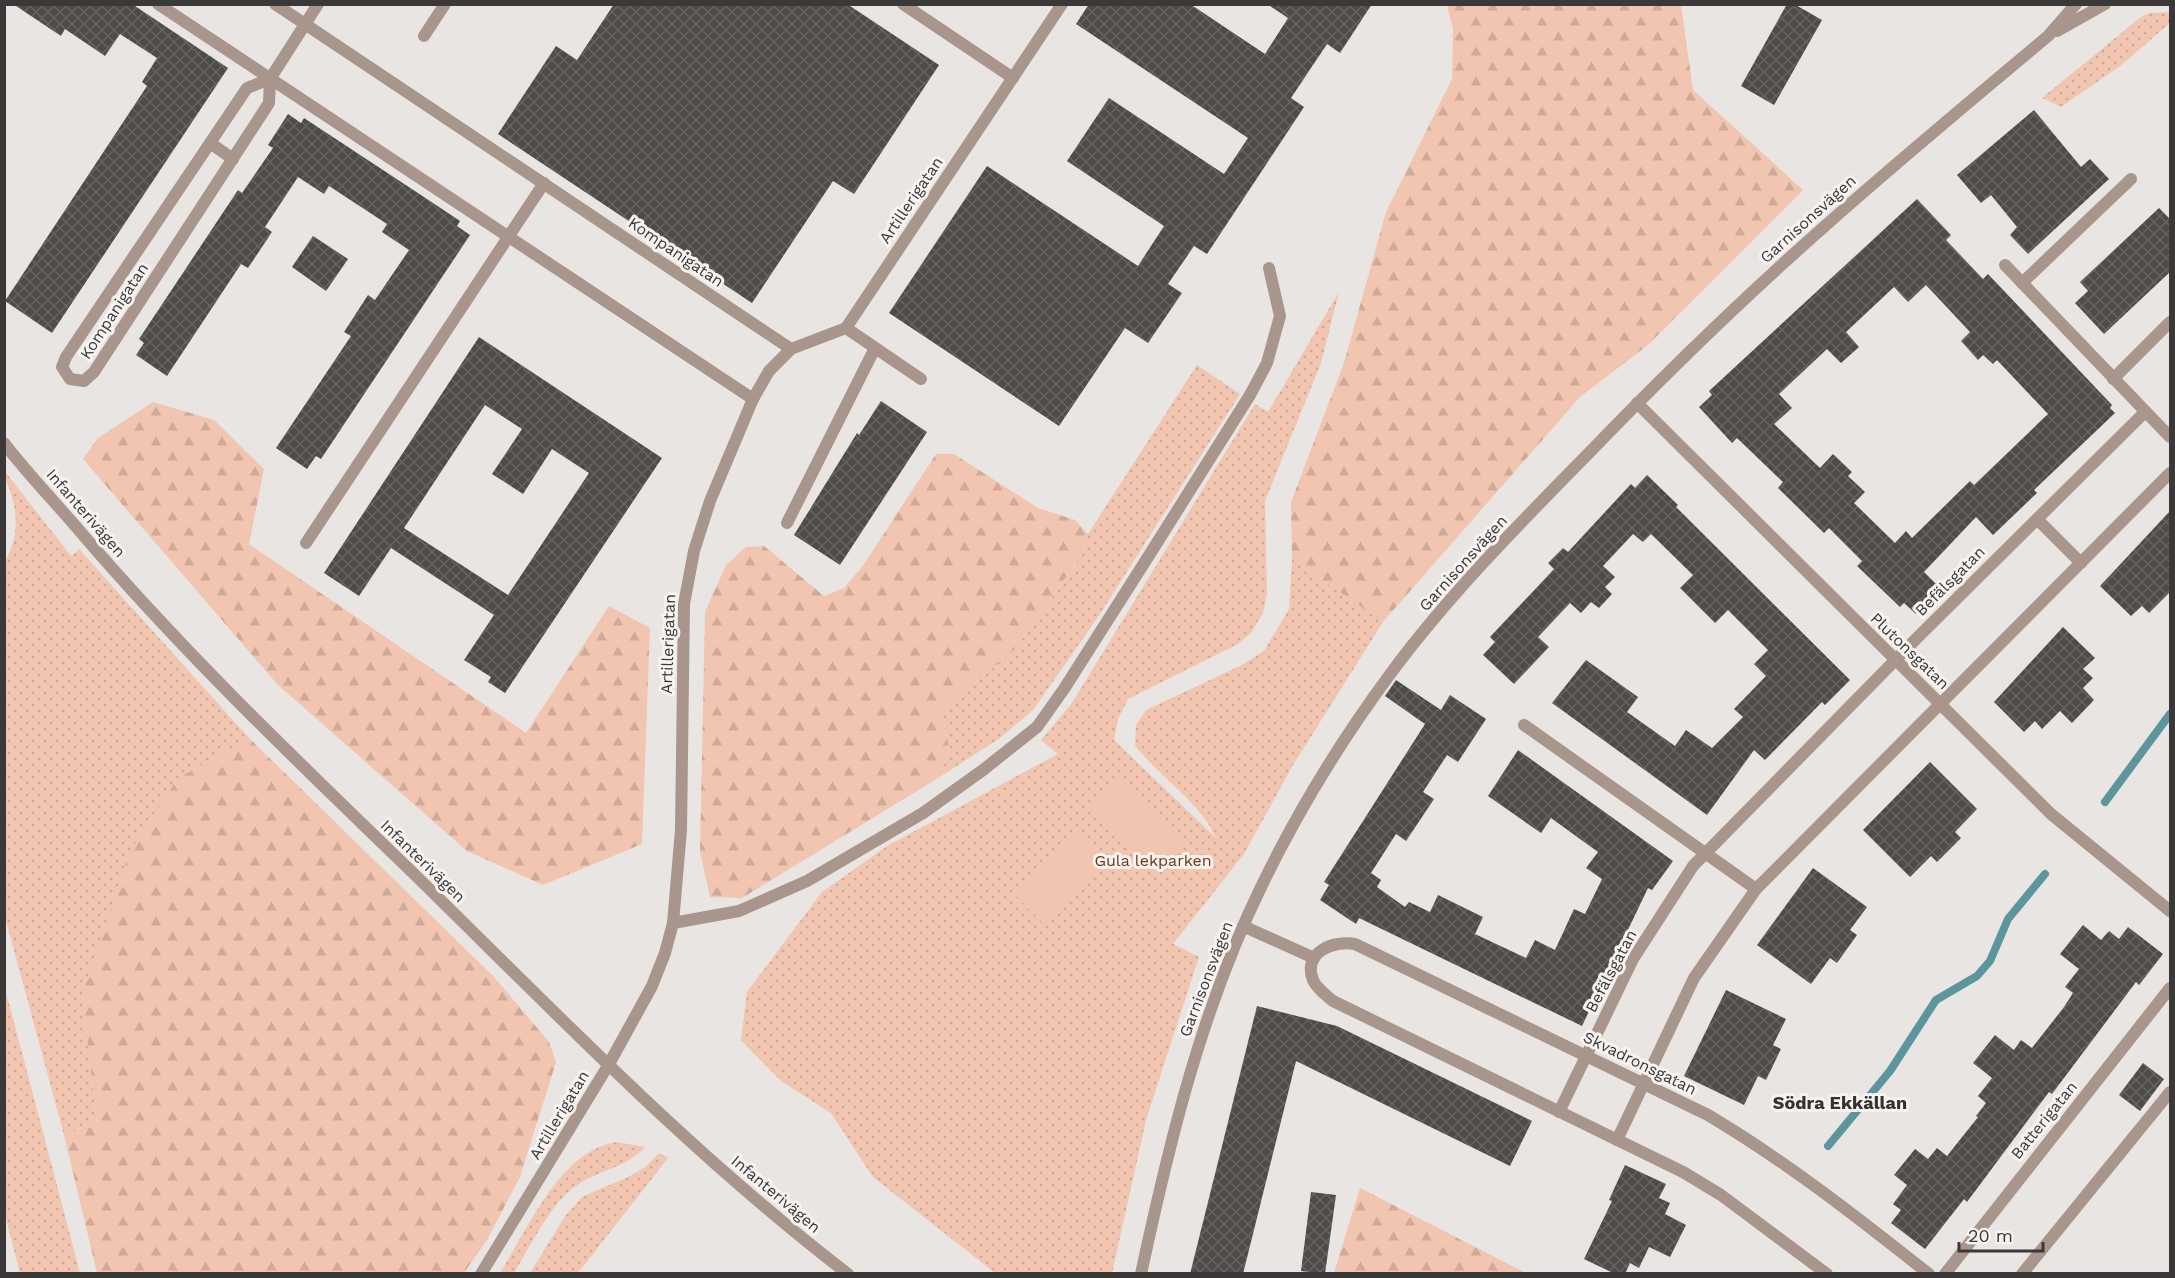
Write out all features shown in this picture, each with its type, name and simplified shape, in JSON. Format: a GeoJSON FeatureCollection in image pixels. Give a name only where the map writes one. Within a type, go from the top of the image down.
{"type":"FeatureCollection","features":[{"type":"Feature","properties":{"kind":"street"},"geometry":{"type":"LineString","coordinates":[[158,4],[753,399]]}},
{"type":"Feature","properties":{"kind":"street","name":"Kompanigatan"},"geometry":{"type":"LineString","coordinates":[[275,4],[790,349]]}},
{"type":"Feature","properties":{"kind":"street","name":"Kompanigatan"},"geometry":{"type":"LineString","coordinates":[[270,79],[247,88],[66,357],[62,367],[70,379],[84,381],[94,372],[269,103],[270,79],[318,4]]}},
{"type":"Feature","properties":{"kind":"street"},"geometry":{"type":"LineString","coordinates":[[424,36],[445,4]]}},
{"type":"Feature","properties":{"kind":"street"},"geometry":{"type":"LineString","coordinates":[[903,4],[1013,78]]}},
{"type":"Feature","properties":{"kind":"street","name":"Artillerigatan"},"geometry":{"type":"LineString","coordinates":[[481,1274],[609,1064],[652,986],[665,953],[673,923],[681,830],[684,604],[694,551],[710,501],[753,399],[769,371],[790,349],[846,328],[1062,4]]}},
{"type":"Feature","properties":{"kind":"street","name":"Garnisonsvägen"},"geometry":{"type":"LineString","coordinates":[[1141,1274],[1181,1104],[1215,994],[1243,926],[1283,844],[1317,784],[1392,672],[1503,542],[1637,403],[1730,312],[1823,227],[2048,36],[2076,4]]}},
{"type":"Feature","properties":{"kind":"street","name":"Garnisonsvägen"},"geometry":{"type":"LineString","coordinates":[[2048,36],[2105,4]]}},
{"type":"Feature","properties":{"kind":"street"},"geometry":{"type":"LineString","coordinates":[[210,142],[233,159]]}},
{"type":"Feature","properties":{"kind":"street"},"geometry":{"type":"LineString","coordinates":[[2022,283],[2131,179]]}},
{"type":"Feature","properties":{"kind":"street"},"geometry":{"type":"LineString","coordinates":[[306,543],[544,183]]}},
{"type":"Feature","properties":{"kind":"street"},"geometry":{"type":"LineString","coordinates":[[2005,265],[2170,437]]}},
{"type":"Feature","properties":{"kind":"street"},"geometry":{"type":"LineString","coordinates":[[673,923],[739,911],[807,881],[923,813],[983,770],[1037,727],[1064,689],[1148,557],[1250,395],[1267,363],[1280,316],[1269,268]]}},
{"type":"Feature","properties":{"kind":"street"},"geometry":{"type":"LineString","coordinates":[[2113,378],[2170,322]]}},
{"type":"Feature","properties":{"kind":"street"},"geometry":{"type":"LineString","coordinates":[[846,328],[921,379]]}},
{"type":"Feature","properties":{"kind":"street"},"geometry":{"type":"LineString","coordinates":[[787,523],[876,348]]}},
{"type":"Feature","properties":{"kind":"street","name":"Plutonsgatan"},"geometry":{"type":"LineString","coordinates":[[1637,403],[2051,814],[2170,910]]}},
{"type":"Feature","properties":{"kind":"street","name":"Befälsgatan"},"geometry":{"type":"LineString","coordinates":[[1559,1112],[1640,947],[1704,852],[2145,412]]}},
{"type":"Feature","properties":{"kind":"street","name":"Infanterivägen"},"geometry":{"type":"LineString","coordinates":[[4,443],[111,568],[219,681],[609,1064],[782,1223],[848,1274]]}},
{"type":"Feature","properties":{"kind":"street"},"geometry":{"type":"LineString","coordinates":[[1617,1140],[1694,978],[1756,889],[2170,473]]}},
{"type":"Feature","properties":{"kind":"street"},"geometry":{"type":"LineString","coordinates":[[2037,519],[2081,563]]}},
{"type":"Feature","properties":{"kind":"street"},"geometry":{"type":"LineString","coordinates":[[1524,725],[1756,889]]}},
{"type":"Feature","properties":{"kind":"street"},"geometry":{"type":"LineString","coordinates":[[1243,926],[1314,958],[1311,969],[1313,980],[1321,992],[1333,1001],[1683,1172],[1721,1195],[1827,1274]]}},
{"type":"Feature","properties":{"kind":"street","name":"Skvadronsgatan"},"geometry":{"type":"LineString","coordinates":[[1314,958],[1329,944],[1341,941],[1355,944],[1587,1054],[1708,1115],[1760,1146],[1830,1195],[1929,1274]]}},
{"type":"Feature","properties":{"kind":"street","name":"Batterigatan"},"geometry":{"type":"LineString","coordinates":[[1945,1274],[2170,988]]}},
{"type":"Feature","properties":{"kind":"street"},"geometry":{"type":"LineString","coordinates":[[2022,1274],[2170,1092]]}},
{"type":"Feature","properties":{"kind":"green space"},"geometry":{"type":"Polygon","coordinates":[[[1447,5],[1681,5],[1693,90],[1803,190],[1648,345],[1580,397],[1383,622],[1292,559],[1291,502],[1344,363],[1386,212],[1452,79],[1453,29],[1447,5]]]}},
{"type":"Feature","properties":{"kind":"green space"},"geometry":{"type":"Polygon","coordinates":[[[2170,12],[2170,23],[2120,66],[2061,107],[2042,98],[2141,17],[2149,13],[2170,12]]]}},
{"type":"Feature","properties":{"kind":"green space","name":"Gula lekparken"},"geometry":{"type":"Polygon","coordinates":[[[1339,292],[1321,363],[1265,501],[1267,594],[1263,613],[1251,633],[1238,644],[1128,699],[1118,719],[1114,740],[1216,838],[1200,812],[1144,757],[1135,745],[1136,725],[1146,710],[1242,665],[1264,651],[1289,609],[1292,559],[1383,622],[1293,765],[1244,854],[1173,944],[1199,957],[1146,1120],[1112,1273],[995,1273],[873,1177],[831,1113],[781,1081],[741,1040],[747,992],[822,892],[887,846],[1058,754],[1041,740],[1072,703],[1255,404],[1268,412],[1339,292]]]}},
{"type":"Feature","properties":{"kind":"green space"},"geometry":{"type":"Polygon","coordinates":[[[1197,365],[1240,394],[1100,614],[1033,710],[1000,738],[935,780],[950,753],[942,711],[1015,649],[1083,553],[1088,534],[1197,365]]]}},
{"type":"Feature","properties":{"kind":"green space"},"geometry":{"type":"Polygon","coordinates":[[[153,402],[214,420],[264,469],[249,544],[526,733],[609,606],[650,628],[642,844],[543,885],[467,851],[278,685],[83,459],[98,438],[153,402]]]}},
{"type":"Feature","properties":{"kind":"green space"},"geometry":{"type":"Polygon","coordinates":[[[936,454],[954,454],[1038,508],[1075,520],[1088,534],[1083,553],[1015,649],[942,711],[950,753],[935,780],[742,898],[710,897],[700,852],[705,612],[726,565],[746,547],[764,546],[824,596],[844,588],[862,567],[936,454]]]}},
{"type":"Feature","properties":{"kind":"green space"},"geometry":{"type":"Polygon","coordinates":[[[6,473],[71,556],[79,549],[250,739],[178,778],[82,994],[97,1123],[64,1135],[5,917],[4,563],[13,542],[16,521],[13,499],[5,478],[6,473]]]}},
{"type":"Feature","properties":{"kind":"green space"},"geometry":{"type":"Polygon","coordinates":[[[250,739],[495,978],[549,1042],[556,1062],[520,1177],[487,1240],[464,1273],[97,1273],[64,1135],[97,1123],[82,994],[130,851],[178,778],[250,739]]]}},
{"type":"Feature","properties":{"kind":"green space","name":"Gula lekparken"},"geometry":{"type":"Polygon","coordinates":[[[1119,777],[1187,844],[1156,876],[1087,810],[1119,777]]]}},
{"type":"Feature","properties":{"kind":"green space"},"geometry":{"type":"Polygon","coordinates":[[[1073,831],[1107,864],[1046,926],[1013,893],[1073,831]]]}},
{"type":"Feature","properties":{"kind":"green space"},"geometry":{"type":"Polygon","coordinates":[[[5,988],[80,1273],[20,1273],[5,1215],[5,988]]]}},
{"type":"Feature","properties":{"kind":"green space"},"geometry":{"type":"Polygon","coordinates":[[[616,1142],[645,1147],[629,1160],[576,1186],[541,1226],[514,1273],[500,1273],[547,1194],[562,1176],[578,1160],[596,1148],[616,1142]]]}},
{"type":"Feature","properties":{"kind":"green space"},"geometry":{"type":"Polygon","coordinates":[[[659,1153],[668,1158],[578,1273],[530,1273],[566,1215],[582,1197],[644,1168],[659,1153]]]}},
{"type":"Feature","properties":{"kind":"green space"},"geometry":{"type":"Polygon","coordinates":[[[1360,1188],[1526,1273],[1334,1273],[1360,1188]]]}},
{"type":"Feature","properties":{"kind":"building"},"geometry":{"type":"Polygon","coordinates":[[[13,4],[132,4],[228,68],[52,333],[5,301],[147,86],[142,82],[157,58],[120,34],[105,56],[65,29],[61,36],[13,4]]]}},
{"type":"Feature","properties":{"kind":"building"},"geometry":{"type":"Polygon","coordinates":[[[614,4],[847,4],[939,65],[854,194],[833,181],[752,303],[498,134],[556,46],[577,60],[614,4]]]}},
{"type":"Feature","properties":{"kind":"building"},"geometry":{"type":"Polygon","coordinates":[[[1089,4],[1190,4],[1265,54],[1288,18],[1267,4],[1372,4],[1340,53],[1327,44],[1291,98],[1304,107],[1207,254],[1194,246],[1168,284],[1182,293],[1148,343],[1125,328],[1059,426],[889,313],[987,166],[1138,266],[1164,226],[1067,161],[1109,98],[1224,174],[1248,138],[1076,24],[1089,4]]]}},
{"type":"Feature","properties":{"kind":"building"},"geometry":{"type":"Polygon","coordinates":[[[1787,4],[1794,4],[1822,20],[1774,105],[1741,86],[1787,4]]]}},
{"type":"Feature","properties":{"kind":"building"},"geometry":{"type":"Polygon","coordinates":[[[2034,110],[2081,167],[2090,159],[2109,179],[2028,254],[2010,235],[2017,227],[1991,195],[1981,203],[1957,175],[2034,110]]]}},
{"type":"Feature","properties":{"kind":"building"},"geometry":{"type":"Polygon","coordinates":[[[288,114],[301,123],[304,118],[427,199],[460,221],[457,226],[470,235],[321,459],[316,456],[307,469],[276,448],[351,336],[344,332],[368,295],[375,300],[409,250],[382,232],[387,224],[329,186],[324,194],[298,177],[265,227],[272,232],[248,268],[241,264],[167,376],[136,355],[144,343],[139,339],[238,190],[242,193],[273,148],[268,145],[288,114]]]}},
{"type":"Feature","properties":{"kind":"building"},"geometry":{"type":"Polygon","coordinates":[[[1917,199],[1951,235],[1946,240],[1983,279],[1988,274],[2112,405],[2110,408],[2115,413],[2034,490],[2037,493],[1993,535],[1976,517],[1924,572],[1941,589],[1916,614],[1904,603],[1900,607],[1857,566],[1862,561],[1829,528],[1824,533],[1778,488],[1783,482],[1737,438],[1732,443],[1699,407],[1712,395],[1709,391],[1917,199]],[[1926,285],[1908,302],[1894,287],[1846,332],[1859,347],[1841,363],[1827,349],[1779,394],[1792,408],[1774,424],[1820,468],[1833,454],[1852,472],[1848,476],[1865,492],[1854,503],[1895,543],[1906,531],[1912,538],[1970,481],[1974,485],[2048,414],[1997,360],[1993,364],[1983,355],[1978,360],[1961,341],[1970,332],[1926,285]]]}},
{"type":"Feature","properties":{"kind":"building"},"geometry":{"type":"Polygon","coordinates":[[[2159,208],[2170,219],[2170,272],[2104,334],[2075,303],[2088,291],[2080,282],[2159,208]]]}},
{"type":"Feature","properties":{"kind":"building"},"geometry":{"type":"Polygon","coordinates":[[[313,236],[348,259],[326,291],[292,267],[313,236]]]}},
{"type":"Feature","properties":{"kind":"building"},"geometry":{"type":"Polygon","coordinates":[[[479,337],[662,458],[505,693],[488,682],[491,677],[464,660],[494,615],[391,548],[359,596],[324,573],[479,337]],[[485,405],[404,528],[508,595],[589,473],[552,449],[523,494],[492,474],[522,429],[485,405]]]}},
{"type":"Feature","properties":{"kind":"building"},"geometry":{"type":"Polygon","coordinates":[[[881,401],[927,432],[840,565],[794,535],[857,433],[859,435],[881,401]]]}},
{"type":"Feature","properties":{"kind":"building"},"geometry":{"type":"Polygon","coordinates":[[[1647,475],[1678,505],[1676,507],[1850,680],[1825,705],[1822,702],[1765,760],[1754,750],[1707,815],[1552,703],[1586,660],[1638,697],[1627,712],[1675,746],[1686,730],[1712,748],[1743,717],[1734,709],[1766,676],[1754,664],[1768,650],[1728,610],[1715,623],[1680,588],[1693,575],[1651,534],[1643,542],[1633,534],[1603,566],[1615,577],[1605,587],[1612,594],[1599,608],[1591,602],[1581,613],[1570,603],[1538,637],[1549,647],[1514,684],[1483,655],[1495,642],[1490,637],[1554,569],[1548,563],[1563,548],[1568,552],[1631,484],[1635,488],[1647,475]]]}},
{"type":"Feature","properties":{"kind":"building"},"geometry":{"type":"Polygon","coordinates":[[[2170,511],[2170,592],[2149,613],[2142,606],[2131,616],[2100,586],[2170,511]]]}},
{"type":"Feature","properties":{"kind":"building"},"geometry":{"type":"Polygon","coordinates":[[[2063,627],[2095,658],[2083,669],[2093,678],[2083,688],[2094,700],[2072,723],[2060,711],[2042,729],[2035,721],[2024,732],[1994,702],[2063,627]]]}},
{"type":"Feature","properties":{"kind":"building"},"geometry":{"type":"Polygon","coordinates":[[[1396,680],[1441,710],[1450,695],[1486,719],[1458,762],[1447,755],[1423,792],[1434,799],[1406,841],[1396,834],[1371,873],[1381,880],[1377,887],[1405,907],[1409,902],[1430,912],[1438,895],[1483,917],[1475,934],[1526,958],[1535,940],[1555,950],[1574,909],[1585,914],[1602,879],[1586,868],[1598,852],[1551,818],[1541,833],[1488,796],[1518,750],[1673,861],[1652,890],[1648,888],[1582,1026],[1359,918],[1356,924],[1320,900],[1329,885],[1324,882],[1425,724],[1385,696],[1396,680]]]}},
{"type":"Feature","properties":{"kind":"building"},"geometry":{"type":"Polygon","coordinates":[[[1930,762],[1977,809],[1955,832],[1961,838],[1937,862],[1931,856],[1910,877],[1863,830],[1930,762]]]}},
{"type":"Feature","properties":{"kind":"building"},"geometry":{"type":"Polygon","coordinates":[[[1813,868],[1867,907],[1850,930],[1857,935],[1837,963],[1830,958],[1811,984],[1757,945],[1813,868]]]}},
{"type":"Feature","properties":{"kind":"building"},"geometry":{"type":"Polygon","coordinates":[[[2083,925],[2101,940],[2109,931],[2119,939],[2128,927],[2163,954],[2139,985],[2136,982],[2052,1094],[2049,1092],[1967,1202],[1964,1199],[1925,1249],[1891,1223],[1901,1210],[1893,1204],[1907,1185],[1894,1175],[1915,1149],[1928,1159],[1937,1148],[1947,1156],[1978,1117],[1976,1116],[1986,1103],[1978,1096],[1992,1078],[1973,1063],[1995,1035],[2014,1050],[2021,1040],[2032,1048],[2064,1007],[2073,993],[2065,987],[2079,969],[2060,954],[2083,925]]]}},
{"type":"Feature","properties":{"kind":"building"},"geometry":{"type":"Polygon","coordinates":[[[1726,990],[1786,1019],[1773,1045],[1781,1049],[1766,1080],[1758,1076],[1744,1105],[1684,1076],[1726,990]]]}},
{"type":"Feature","properties":{"kind":"building"},"geometry":{"type":"Polygon","coordinates":[[[1257,1006],[1337,1026],[1532,1121],[1510,1166],[1296,1061],[1243,1274],[1190,1274],[1257,1006]]]}},
{"type":"Feature","properties":{"kind":"building"},"geometry":{"type":"Polygon","coordinates":[[[2143,1063],[2164,1079],[2140,1111],[2119,1095],[2143,1063]]]}},
{"type":"Feature","properties":{"kind":"building"},"geometry":{"type":"Polygon","coordinates":[[[1625,1165],[1666,1184],[1659,1198],[1670,1203],[1665,1214],[1686,1225],[1670,1257],[1649,1247],[1639,1268],[1630,1263],[1625,1274],[1615,1274],[1584,1259],[1612,1201],[1609,1200],[1625,1165]]]}},
{"type":"Feature","properties":{"kind":"building"},"geometry":{"type":"Polygon","coordinates":[[[1311,1192],[1336,1195],[1325,1274],[1301,1271],[1311,1192]]]}},
{"type":"Feature","properties":{"kind":"waterway"},"geometry":{"type":"LineString","coordinates":[[2105,802],[2170,714]]}},
{"type":"Feature","properties":{"kind":"waterway"},"geometry":{"type":"LineString","coordinates":[[1828,1146],[1890,1071],[1936,1000],[1977,976],[1990,961],[2008,919],[2045,874]]}},
{"type":"Feature","properties":{"kind":"district","name":"Södra Ekkällan"},"geometry":{"type":"Point","coordinates":[1840,1102]}}]}
